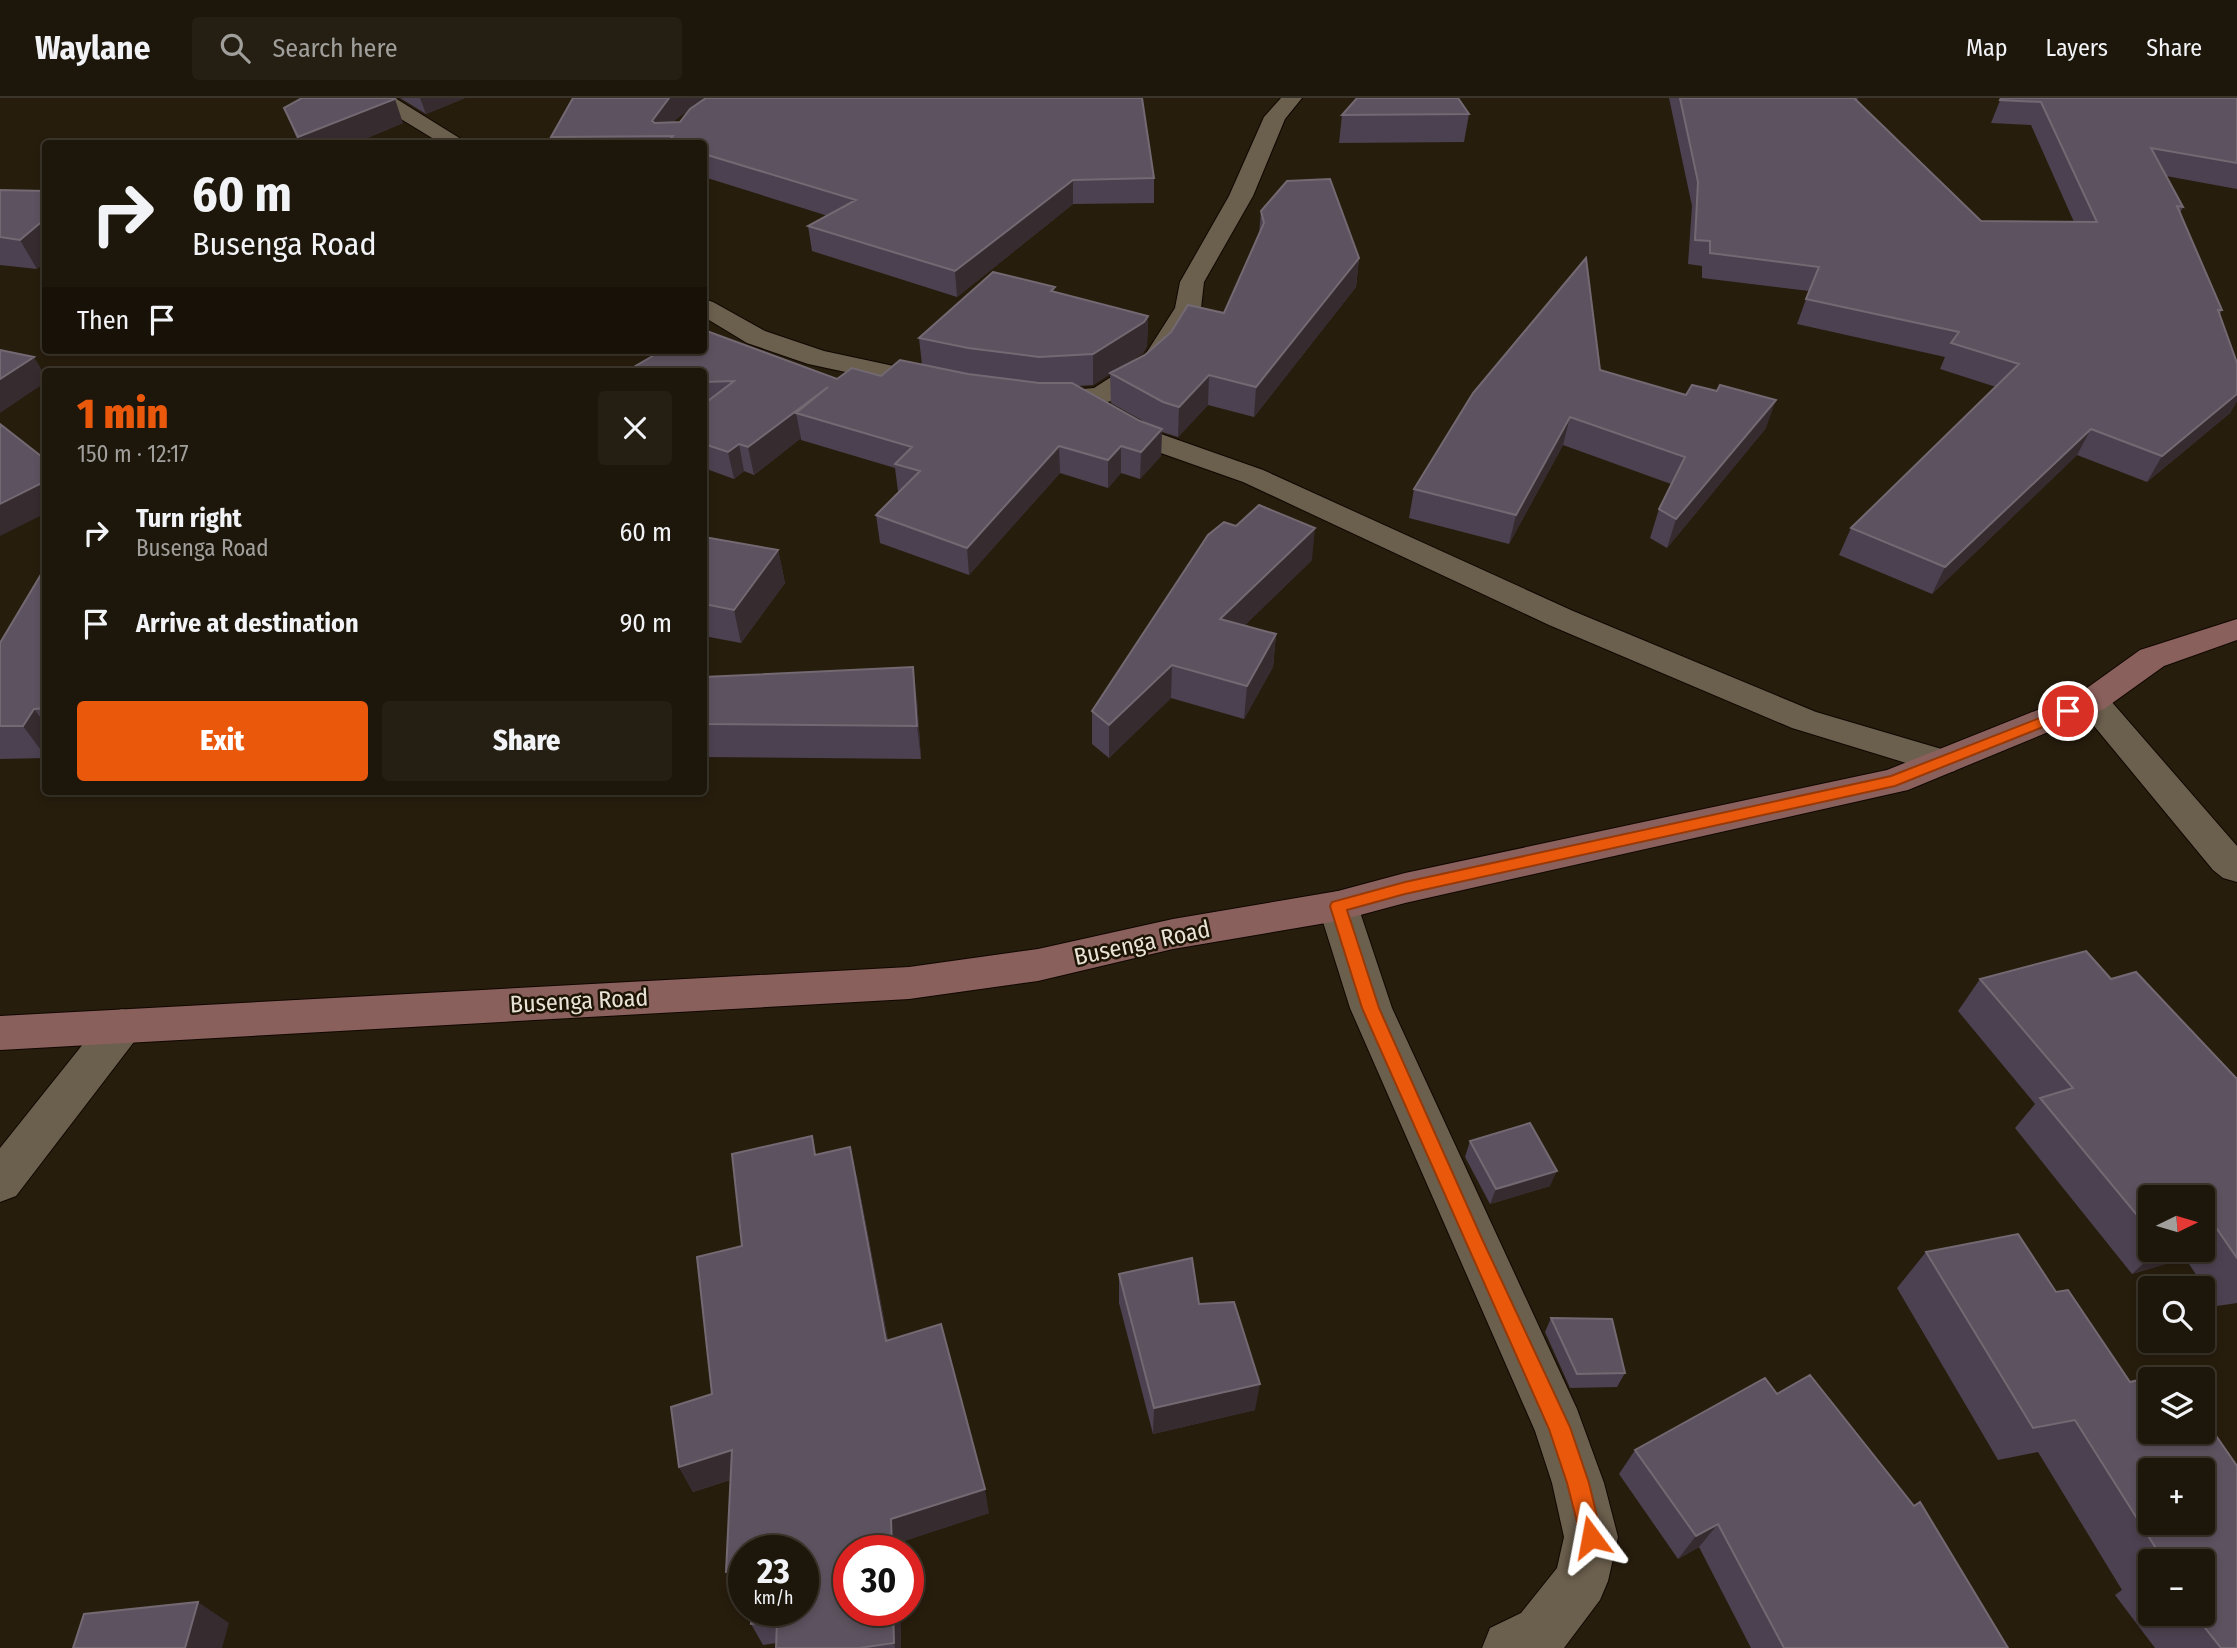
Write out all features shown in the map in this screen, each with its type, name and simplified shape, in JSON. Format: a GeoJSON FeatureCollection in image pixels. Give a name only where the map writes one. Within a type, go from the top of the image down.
{"type":"FeatureCollection","features":[{"type":"Feature","properties":{"kind":"street"},"geometry":{"type":"LineString","coordinates":[[380,98],[451,140]]}},
{"type":"Feature","properties":{"kind":"street"},"geometry":{"type":"LineString","coordinates":[[1017,396],[1078,399],[1102,394],[1133,377],[1155,360],[1188,309],[1192,282],[1241,196],[1275,117],[1292,98]]}},
{"type":"Feature","properties":{"kind":"street"},"geometry":{"type":"LineString","coordinates":[[707,309],[756,337],[817,358],[958,388]]}},
{"type":"Feature","properties":{"kind":"street"},"geometry":{"type":"LineString","coordinates":[[1078,399],[1151,440],[1253,476],[1561,618],[1672,665],[1804,720],[1942,762]]}},
{"type":"Feature","properties":{"kind":"street","name":"Busenga Road"},"geometry":{"type":"LineString","coordinates":[[0,1033],[909,983],[1038,965],[1173,934],[1338,906],[1405,888],[1895,781],[2092,701],[2152,658],[2237,629]]}},
{"type":"Feature","properties":{"kind":"street"},"geometry":{"type":"LineString","coordinates":[[2092,701],[2227,860],[2237,868]]}},
{"type":"Feature","properties":{"kind":"street"},"geometry":{"type":"LineString","coordinates":[[1338,906],[1371,1008],[1559,1427],[1578,1483],[1591,1537],[1581,1581],[1541,1633],[1510,1648]]}},
{"type":"Feature","properties":{"kind":"street"},"geometry":{"type":"LineString","coordinates":[[0,1182],[122,1026]]}},
{"type":"Feature","properties":{"kind":"building"},"geometry":{"type":"Polygon","coordinates":[[[302,98],[395,99],[298,137],[284,108],[302,98]]]}},
{"type":"Feature","properties":{"kind":"building"},"geometry":{"type":"Polygon","coordinates":[[[573,98],[669,98],[652,121],[655,123],[680,122],[690,109],[706,98],[1142,98],[1154,178],[1073,180],[955,271],[808,226],[856,200],[707,155],[707,140],[670,140],[673,136],[551,137],[573,98]]]}},
{"type":"Feature","properties":{"kind":"building"},"geometry":{"type":"Polygon","coordinates":[[[1357,98],[1458,98],[1469,114],[1342,115],[1357,98]]]}},
{"type":"Feature","properties":{"kind":"building"},"geometry":{"type":"Polygon","coordinates":[[[1680,98],[1854,98],[1981,221],[2097,222],[2041,102],[2000,100],[2001,98],[2237,98],[2237,163],[2151,148],[2183,207],[2177,206],[2222,310],[2218,310],[2237,363],[2237,394],[2162,456],[2091,429],[1945,567],[1851,528],[2019,364],[1951,343],[1959,332],[1806,299],[1819,267],[1710,253],[1710,241],[1695,240],[1698,182],[1680,98]]]}},
{"type":"Feature","properties":{"kind":"building"},"geometry":{"type":"Polygon","coordinates":[[[1330,179],[1359,258],[1256,387],[1209,375],[1179,407],[1163,402],[1110,373],[1145,355],[1171,332],[1188,305],[1224,313],[1264,223],[1261,211],[1287,181],[1330,179]]]}},
{"type":"Feature","properties":{"kind":"building"},"geometry":{"type":"Polygon","coordinates":[[[0,190],[42,191],[42,221],[20,240],[0,237],[0,190]]]}},
{"type":"Feature","properties":{"kind":"building"},"geometry":{"type":"Polygon","coordinates":[[[1586,258],[1600,370],[1686,395],[1692,385],[1717,391],[1720,385],[1776,400],[1676,519],[1659,509],[1685,457],[1570,417],[1516,515],[1414,489],[1473,393],[1586,258]]]}},
{"type":"Feature","properties":{"kind":"building"},"geometry":{"type":"Polygon","coordinates":[[[993,272],[1055,287],[1051,291],[1148,316],[1144,322],[1093,354],[1039,357],[968,348],[919,338],[993,272]]]}},
{"type":"Feature","properties":{"kind":"building"},"geometry":{"type":"Polygon","coordinates":[[[707,331],[837,379],[852,368],[881,376],[900,360],[968,374],[1039,383],[1072,383],[1140,421],[1162,429],[1141,452],[1121,446],[1108,460],[1059,446],[967,548],[876,515],[920,471],[895,464],[912,447],[796,413],[828,387],[748,447],[739,444],[728,452],[707,445],[707,402],[734,381],[707,382],[707,368],[632,368],[656,354],[707,354],[707,331]]]}},
{"type":"Feature","properties":{"kind":"building"},"geometry":{"type":"Polygon","coordinates":[[[0,350],[34,357],[0,379],[0,350]]]}},
{"type":"Feature","properties":{"kind":"building"},"geometry":{"type":"Polygon","coordinates":[[[0,424],[42,457],[42,483],[0,504],[0,424]]]}},
{"type":"Feature","properties":{"kind":"building"},"geometry":{"type":"Polygon","coordinates":[[[1259,505],[1315,528],[1220,619],[1276,634],[1247,686],[1172,665],[1109,725],[1092,711],[1208,535],[1224,522],[1236,526],[1259,505]]]}},
{"type":"Feature","properties":{"kind":"building"},"geometry":{"type":"Polygon","coordinates":[[[707,538],[778,550],[734,610],[707,605],[707,538]]]}},
{"type":"Feature","properties":{"kind":"building"},"geometry":{"type":"Polygon","coordinates":[[[42,573],[42,708],[34,709],[23,726],[0,726],[0,643],[42,573]]]}},
{"type":"Feature","properties":{"kind":"building"},"geometry":{"type":"Polygon","coordinates":[[[913,667],[917,726],[707,724],[707,677],[913,667]]]}},
{"type":"Feature","properties":{"kind":"building"},"geometry":{"type":"Polygon","coordinates":[[[2086,951],[2111,979],[2136,972],[2237,1079],[2237,1258],[2216,1229],[2216,1185],[2138,1185],[2138,1216],[2040,1098],[2073,1088],[1980,979],[2086,951]]]}},
{"type":"Feature","properties":{"kind":"building"},"geometry":{"type":"Polygon","coordinates":[[[1530,1123],[1557,1171],[1496,1189],[1470,1141],[1530,1123]]]}},
{"type":"Feature","properties":{"kind":"building"},"geometry":{"type":"Polygon","coordinates":[[[812,1136],[815,1155],[850,1147],[886,1341],[941,1324],[985,1489],[891,1519],[892,1535],[833,1535],[833,1626],[893,1626],[894,1643],[859,1648],[776,1648],[777,1626],[819,1626],[819,1535],[728,1535],[726,1572],[732,1450],[679,1467],[671,1407],[712,1394],[697,1257],[742,1246],[732,1154],[812,1136]]]}},
{"type":"Feature","properties":{"kind":"building"},"geometry":{"type":"Polygon","coordinates":[[[2018,1234],[2056,1292],[2068,1290],[2130,1382],[2138,1380],[2138,1444],[2215,1444],[2215,1434],[2237,1466],[2237,1648],[2221,1648],[2204,1626],[2215,1626],[2215,1549],[2156,1549],[2148,1535],[2215,1535],[2215,1458],[2138,1458],[2138,1520],[2075,1420],[2033,1428],[1926,1252],[2018,1234]]]}},
{"type":"Feature","properties":{"kind":"building"},"geometry":{"type":"Polygon","coordinates":[[[1192,1258],[1199,1304],[1234,1302],[1260,1384],[1154,1408],[1119,1274],[1192,1258]]]}},
{"type":"Feature","properties":{"kind":"building"},"geometry":{"type":"Polygon","coordinates":[[[1551,1318],[1612,1319],[1625,1373],[1577,1374],[1551,1318]]]}},
{"type":"Feature","properties":{"kind":"building"},"geometry":{"type":"Polygon","coordinates":[[[1810,1375],[1914,1506],[1920,1502],[2008,1648],[1784,1648],[1718,1524],[1696,1536],[1635,1450],[1765,1378],[1777,1394],[1810,1375]]]}},
{"type":"Feature","properties":{"kind":"building"},"geometry":{"type":"Polygon","coordinates":[[[198,1602],[185,1648],[73,1648],[84,1614],[198,1602]]]}},
{"type":"Feature","properties":{"kind":"route"},"geometry":{"type":"LineString","coordinates":[[1591,1537],[1578,1483],[1559,1427],[1371,1008],[1338,906],[1405,888],[1895,781],[2068,711]]}}]}
